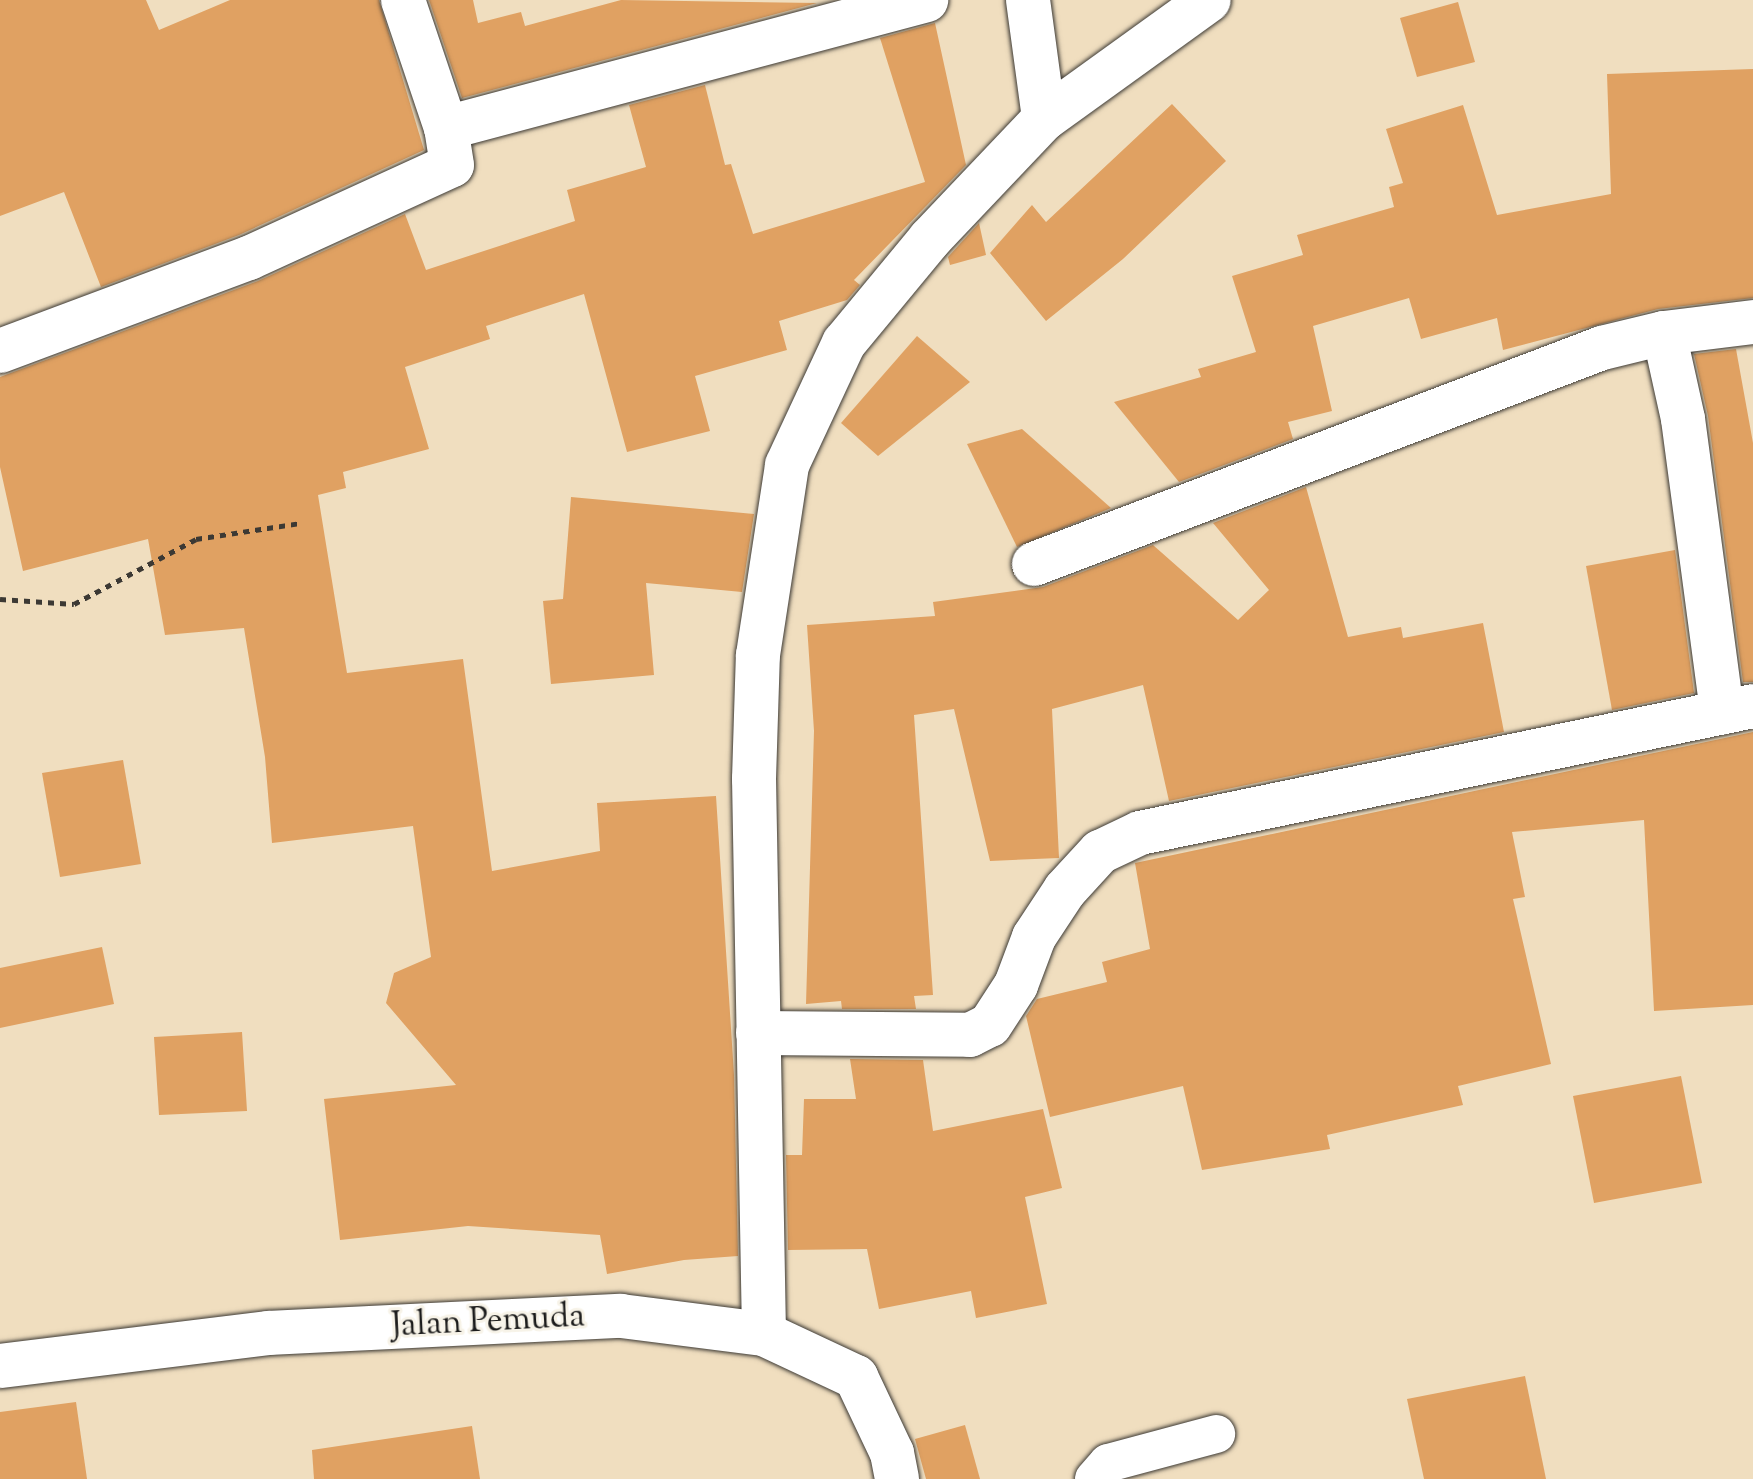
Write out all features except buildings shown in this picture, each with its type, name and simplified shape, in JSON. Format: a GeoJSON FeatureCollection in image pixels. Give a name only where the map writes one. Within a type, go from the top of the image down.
{"type":"FeatureCollection","features":[{"type":"Feature","properties":{"kind":"street"},"geometry":{"type":"LineString","coordinates":[[0,351],[249,258],[436,177],[452,165],[446,128],[403,0]]}},
{"type":"Feature","properties":{"kind":"street"},"geometry":{"type":"LineString","coordinates":[[446,128],[926,0]]}},
{"type":"Feature","properties":{"kind":"street"},"geometry":{"type":"LineString","coordinates":[[1028,0],[1044,119]]}},
{"type":"Feature","properties":{"kind":"street"},"geometry":{"type":"LineString","coordinates":[[764,1334],[754,779],[758,655],[787,465],[844,343],[930,239],[1044,119],[1209,0]]}},
{"type":"Feature","properties":{"kind":"street"},"geometry":{"type":"LineString","coordinates":[[1034,564],[1602,348],[1664,333],[1753,322]]}},
{"type":"Feature","properties":{"kind":"street"},"geometry":{"type":"LineString","coordinates":[[758,1033],[970,1035],[990,1025],[1003,1005],[1034,937],[1065,890],[1100,852],[1140,833],[1738,709],[1664,333]]}},
{"type":"Feature","properties":{"kind":"street","name":"Jalan Pemuda"},"geometry":{"type":"LineString","coordinates":[[0,1366],[268,1333],[621,1316],[764,1334],[856,1377],[892,1453],[897,1479]]}},
{"type":"Feature","properties":{"kind":"lane"},"geometry":{"type":"LineString","coordinates":[[1094,1479],[1108,1463],[1216,1434]]}},
{"type":"Feature","properties":{"kind":"path"},"geometry":{"type":"LineString","coordinates":[[0,599],[74,604],[196,539],[300,523]]}}]}
